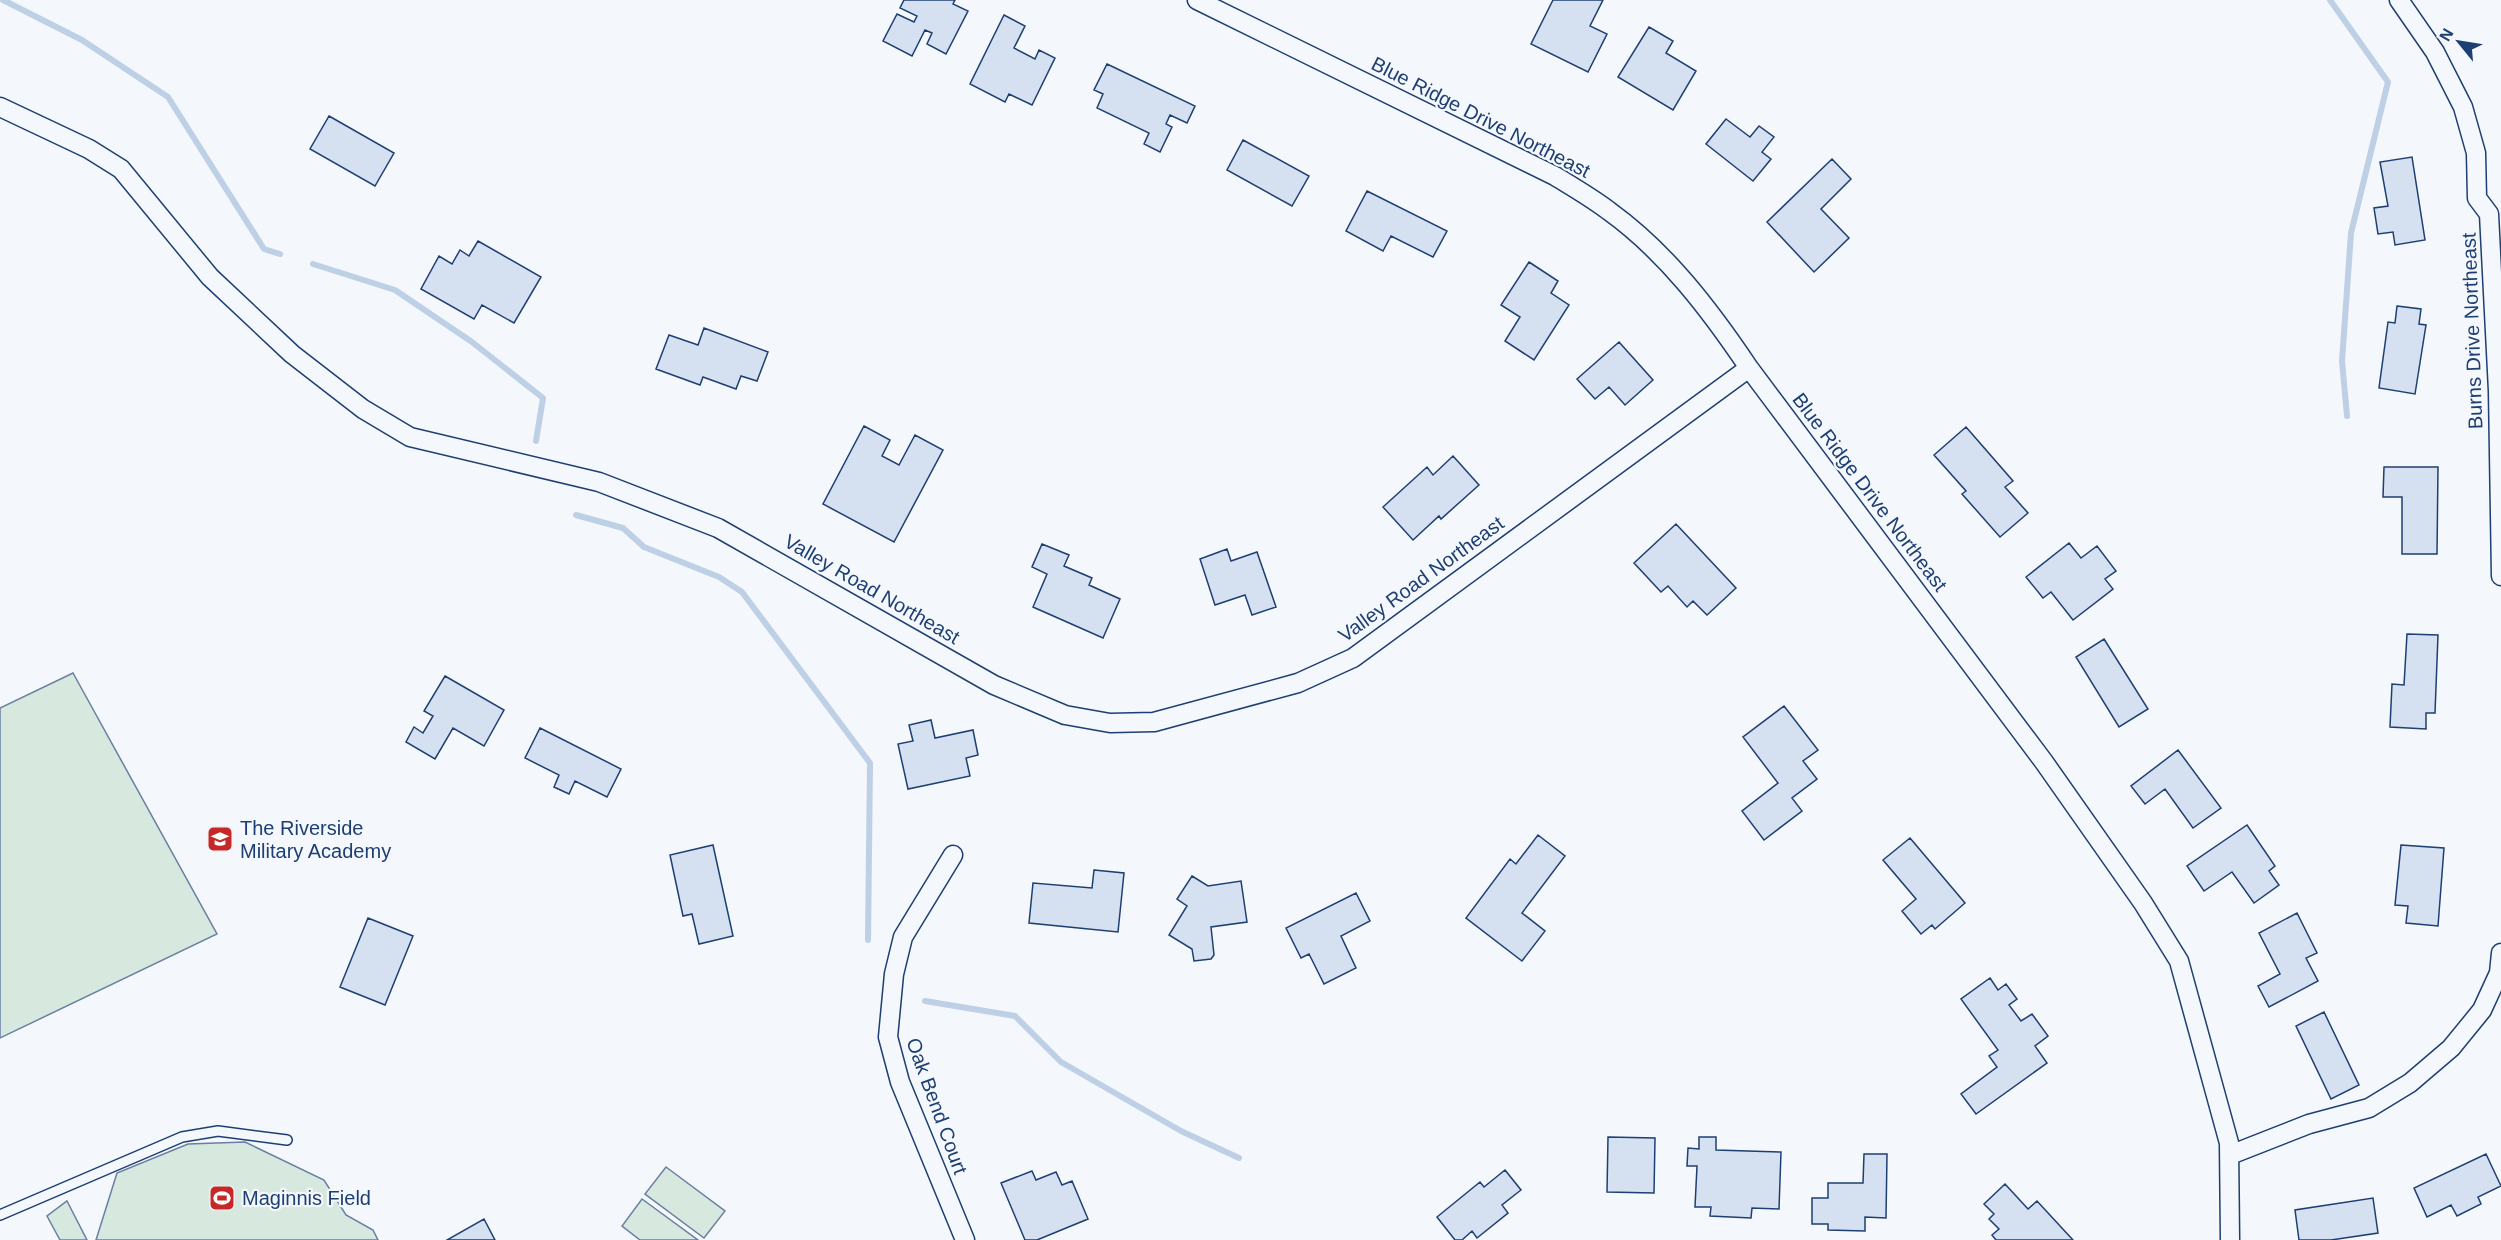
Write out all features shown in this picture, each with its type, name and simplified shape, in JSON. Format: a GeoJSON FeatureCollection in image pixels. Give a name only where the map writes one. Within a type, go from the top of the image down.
{"type":"FeatureCollection","features":[{"type":"Feature","properties":{"kind":"street","name":"Blue Ridge Drive Northeast"},"geometry":{"type":"LineString","coordinates":[[1197,0],[1555,176],[1610,211],[1667,262],[1716,318],[1749,368],[2044,762],[2131,885],[2179,961],[2229,1143],[2230,1240]]}},
{"type":"Feature","properties":{"kind":"street","name":"Burns Drive Northeast"},"geometry":{"type":"LineString","coordinates":[[2399,0],[2435,52],[2463,107],[2476,153],[2477,198],[2495,214],[2501,576]]}},
{"type":"Feature","properties":{"kind":"street","name":"Valley Road Northeast"},"geometry":{"type":"LineString","coordinates":[[0,107],[89,149],[121,169],[210,277],[292,354],[363,409],[410,437],[599,482],[718,528],[994,685],[1065,715],[1110,723],[1154,722],[1298,683],[1353,658],[1749,368]]}},
{"type":"Feature","properties":{"kind":"street","name":"Oak Bend Court"},"geometry":{"type":"LineString","coordinates":[[953,855],[903,937],[894,974],[888,1037],[900,1082],[965,1240]]}},
{"type":"Feature","properties":{"kind":"street"},"geometry":{"type":"LineString","coordinates":[[2230,1155],[2308,1124],[2369,1108],[2410,1083],[2451,1048],[2482,1010],[2499,973],[2501,953]]}},
{"type":"Feature","properties":{"kind":"lane"},"geometry":{"type":"LineString","coordinates":[[0,1215],[182,1137],[218,1131],[287,1140]]}},
{"type":"Feature","properties":{"kind":"shaded area"},"geometry":{"type":"Polygon","coordinates":[[[73,673],[217,934],[0,1038],[0,708],[73,673]]]}},
{"type":"Feature","properties":{"kind":"shaded area","name":"Maginnis Field"},"geometry":{"type":"Polygon","coordinates":[[[245,1142],[324,1180],[346,1215],[373,1230],[378,1240],[96,1240],[117,1173],[188,1144],[245,1142]]]}},
{"type":"Feature","properties":{"kind":"shaded area"},"geometry":{"type":"Polygon","coordinates":[[[666,1167],[725,1211],[704,1238],[645,1194],[666,1167]]]}},
{"type":"Feature","properties":{"kind":"shaded area"},"geometry":{"type":"Polygon","coordinates":[[[642,1199],[698,1240],[640,1240],[622,1226],[642,1199]]]}},
{"type":"Feature","properties":{"kind":"shaded area"},"geometry":{"type":"Polygon","coordinates":[[[67,1201],[87,1240],[60,1240],[47,1216],[67,1201]]]}},
{"type":"Feature","properties":{"kind":"building"},"geometry":{"type":"Polygon","coordinates":[[[904,0],[955,0],[953,4],[968,11],[946,54],[927,44],[932,33],[925,30],[912,56],[883,41],[897,14],[914,22],[917,16],[900,8],[904,0]]]}},
{"type":"Feature","properties":{"kind":"building"},"geometry":{"type":"Polygon","coordinates":[[[1553,0],[1603,0],[1590,26],[1607,34],[1588,72],[1531,44],[1553,0]]]}},
{"type":"Feature","properties":{"kind":"building"},"geometry":{"type":"Polygon","coordinates":[[[1004,15],[1025,26],[1014,48],[1035,59],[1039,50],[1055,58],[1032,105],[1009,94],[1005,102],[970,84],[1004,15]]]}},
{"type":"Feature","properties":{"kind":"building"},"geometry":{"type":"Polygon","coordinates":[[[1649,27],[1673,41],[1666,53],[1696,71],[1673,110],[1618,77],[1649,27]]]}},
{"type":"Feature","properties":{"kind":"building"},"geometry":{"type":"Polygon","coordinates":[[[1107,64],[1195,106],[1187,123],[1170,115],[1166,124],[1172,127],[1160,152],[1144,144],[1149,133],[1097,108],[1103,94],[1094,90],[1107,64]]]}},
{"type":"Feature","properties":{"kind":"building"},"geometry":{"type":"Polygon","coordinates":[[[329,116],[394,153],[375,186],[310,149],[329,116]]]}},
{"type":"Feature","properties":{"kind":"building"},"geometry":{"type":"Polygon","coordinates":[[[1726,119],[1750,137],[1759,126],[1774,137],[1762,152],[1771,159],[1753,181],[1706,144],[1726,119]]]}},
{"type":"Feature","properties":{"kind":"building"},"geometry":{"type":"Polygon","coordinates":[[[1243,140],[1309,176],[1292,206],[1227,170],[1243,140]]]}},
{"type":"Feature","properties":{"kind":"building"},"geometry":{"type":"Polygon","coordinates":[[[2412,157],[2425,240],[2395,245],[2393,232],[2378,234],[2374,208],[2388,206],[2380,162],[2412,157]]]}},
{"type":"Feature","properties":{"kind":"building"},"geometry":{"type":"Polygon","coordinates":[[[1832,159],[1851,179],[1821,209],[1849,238],[1814,272],[1767,222],[1832,159]]]}},
{"type":"Feature","properties":{"kind":"building"},"geometry":{"type":"Polygon","coordinates":[[[1367,191],[1447,231],[1433,257],[1391,236],[1383,251],[1346,231],[1367,191]]]}},
{"type":"Feature","properties":{"kind":"building"},"geometry":{"type":"Polygon","coordinates":[[[478,241],[541,277],[514,323],[482,305],[474,319],[421,289],[439,256],[452,264],[460,250],[469,256],[478,241]]]}},
{"type":"Feature","properties":{"kind":"building"},"geometry":{"type":"Polygon","coordinates":[[[1529,262],[1558,281],[1551,293],[1569,305],[1534,360],[1505,341],[1520,317],[1501,305],[1529,262]]]}},
{"type":"Feature","properties":{"kind":"building"},"geometry":{"type":"Polygon","coordinates":[[[2397,306],[2421,309],[2419,324],[2426,325],[2415,394],[2379,388],[2388,322],[2395,323],[2397,306]]]}},
{"type":"Feature","properties":{"kind":"building"},"geometry":{"type":"Polygon","coordinates":[[[704,328],[768,352],[757,381],[741,376],[736,389],[703,377],[700,385],[656,369],[669,335],[698,345],[704,328]]]}},
{"type":"Feature","properties":{"kind":"building"},"geometry":{"type":"Polygon","coordinates":[[[1619,342],[1653,380],[1625,405],[1609,387],[1595,399],[1577,379],[1619,342]]]}},
{"type":"Feature","properties":{"kind":"building"},"geometry":{"type":"Polygon","coordinates":[[[864,426],[890,440],[882,456],[899,465],[915,435],[943,450],[894,542],[823,504],[864,426]]]}},
{"type":"Feature","properties":{"kind":"building"},"geometry":{"type":"Polygon","coordinates":[[[1966,427],[2013,481],[2005,487],[2028,513],[2000,537],[1962,494],[1966,491],[1934,455],[1966,427]]]}},
{"type":"Feature","properties":{"kind":"building"},"geometry":{"type":"Polygon","coordinates":[[[1453,456],[1479,485],[1413,540],[1383,507],[1427,467],[1433,475],[1453,456]]]}},
{"type":"Feature","properties":{"kind":"building"},"geometry":{"type":"Polygon","coordinates":[[[2384,467],[2438,467],[2437,554],[2402,554],[2402,497],[2383,497],[2384,467]]]}},
{"type":"Feature","properties":{"kind":"building"},"geometry":{"type":"Polygon","coordinates":[[[1676,524],[1736,588],[1707,615],[1693,601],[1687,607],[1668,586],[1661,592],[1634,563],[1676,524]]]}},
{"type":"Feature","properties":{"kind":"building"},"geometry":{"type":"Polygon","coordinates":[[[2069,543],[2081,558],[2097,546],[2116,571],[2105,579],[2113,589],[2073,620],[2051,592],[2043,598],[2026,577],[2069,543]]]}},
{"type":"Feature","properties":{"kind":"building"},"geometry":{"type":"Polygon","coordinates":[[[1042,544],[1069,555],[1064,566],[1092,578],[1089,585],[1120,599],[1103,638],[1033,607],[1047,574],[1032,567],[1042,544]]]}},
{"type":"Feature","properties":{"kind":"building"},"geometry":{"type":"Polygon","coordinates":[[[1227,549],[1231,561],[1257,552],[1276,607],[1252,615],[1245,595],[1215,605],[1200,559],[1227,549]]]}},
{"type":"Feature","properties":{"kind":"building"},"geometry":{"type":"Polygon","coordinates":[[[2407,634],[2438,635],[2435,713],[2426,713],[2426,729],[2390,727],[2392,684],[2404,685],[2407,634]]]}},
{"type":"Feature","properties":{"kind":"building"},"geometry":{"type":"Polygon","coordinates":[[[2104,639],[2148,709],[2119,727],[2076,657],[2104,639]]]}},
{"type":"Feature","properties":{"kind":"building"},"geometry":{"type":"Polygon","coordinates":[[[445,676],[504,710],[484,746],[453,728],[435,759],[406,742],[414,727],[423,733],[433,716],[424,711],[445,676]]]}},
{"type":"Feature","properties":{"kind":"building"},"geometry":{"type":"Polygon","coordinates":[[[1784,706],[1818,750],[1803,761],[1817,779],[1792,798],[1802,811],[1764,840],[1742,811],[1778,783],[1743,737],[1784,706]]]}},
{"type":"Feature","properties":{"kind":"building"},"geometry":{"type":"Polygon","coordinates":[[[931,720],[935,738],[973,730],[978,755],[966,758],[970,776],[908,789],[898,744],[913,741],[909,725],[931,720]]]}},
{"type":"Feature","properties":{"kind":"building"},"geometry":{"type":"Polygon","coordinates":[[[540,728],[621,769],[607,797],[575,781],[569,794],[554,787],[559,775],[525,758],[540,728]]]}},
{"type":"Feature","properties":{"kind":"building"},"geometry":{"type":"Polygon","coordinates":[[[2178,750],[2221,808],[2193,828],[2165,789],[2145,804],[2131,786],[2178,750]]]}},
{"type":"Feature","properties":{"kind":"building"},"geometry":{"type":"Polygon","coordinates":[[[2247,825],[2275,866],[2269,871],[2279,885],[2254,903],[2232,872],[2204,891],[2187,866],[2247,825]]]}},
{"type":"Feature","properties":{"kind":"building"},"geometry":{"type":"Polygon","coordinates":[[[1538,835],[1565,856],[1522,913],[1545,931],[1522,961],[1466,918],[1510,859],[1516,864],[1538,835]]]}},
{"type":"Feature","properties":{"kind":"building"},"geometry":{"type":"Polygon","coordinates":[[[1910,838],[1965,903],[1935,929],[1932,925],[1921,934],[1902,911],[1916,899],[1883,860],[1910,838]]]}},
{"type":"Feature","properties":{"kind":"building"},"geometry":{"type":"Polygon","coordinates":[[[713,845],[733,936],[699,944],[692,914],[683,916],[670,855],[713,845]]]}},
{"type":"Feature","properties":{"kind":"building"},"geometry":{"type":"Polygon","coordinates":[[[2401,845],[2444,848],[2438,926],[2406,923],[2408,906],[2395,905],[2401,845]]]}},
{"type":"Feature","properties":{"kind":"building"},"geometry":{"type":"Polygon","coordinates":[[[1094,870],[1124,873],[1118,932],[1029,923],[1033,883],[1092,888],[1094,870]]]}},
{"type":"Feature","properties":{"kind":"building"},"geometry":{"type":"Polygon","coordinates":[[[1192,876],[1208,886],[1241,881],[1247,922],[1211,927],[1214,955],[1211,959],[1194,961],[1192,949],[1169,935],[1187,906],[1177,899],[1192,876]]]}},
{"type":"Feature","properties":{"kind":"building"},"geometry":{"type":"Polygon","coordinates":[[[1356,893],[1370,921],[1341,936],[1356,968],[1324,984],[1309,954],[1301,958],[1286,928],[1356,893]]]}},
{"type":"Feature","properties":{"kind":"building"},"geometry":{"type":"Polygon","coordinates":[[[2297,913],[2317,953],[2306,958],[2318,981],[2269,1007],[2258,986],[2280,974],[2259,933],[2297,913]]]}},
{"type":"Feature","properties":{"kind":"building"},"geometry":{"type":"Polygon","coordinates":[[[368,918],[413,936],[385,1005],[340,987],[368,918]]]}},
{"type":"Feature","properties":{"kind":"building"},"geometry":{"type":"Polygon","coordinates":[[[1990,978],[1998,990],[2006,984],[2017,999],[2009,1005],[2021,1021],[2032,1014],[2048,1036],[2035,1046],[2047,1063],[1976,1114],[1961,1094],[1997,1067],[1989,1056],[1998,1050],[1961,999],[1990,978]]]}},
{"type":"Feature","properties":{"kind":"building"},"geometry":{"type":"Polygon","coordinates":[[[2324,1012],[2359,1085],[2331,1099],[2296,1026],[2324,1012]]]}},
{"type":"Feature","properties":{"kind":"building"},"geometry":{"type":"Polygon","coordinates":[[[1608,1137],[1655,1138],[1654,1193],[1607,1192],[1608,1137]]]}},
{"type":"Feature","properties":{"kind":"building"},"geometry":{"type":"Polygon","coordinates":[[[1608,1137],[1655,1138],[1654,1193],[1607,1192],[1608,1137]]]}},
{"type":"Feature","properties":{"kind":"building"},"geometry":{"type":"Polygon","coordinates":[[[1699,1137],[1716,1137],[1716,1150],[1781,1152],[1779,1209],[1752,1208],[1751,1218],[1710,1216],[1711,1207],[1695,1207],[1697,1166],[1687,1166],[1688,1148],[1699,1149],[1699,1137]]]}},
{"type":"Feature","properties":{"kind":"building"},"geometry":{"type":"Polygon","coordinates":[[[1864,1154],[1887,1154],[1886,1218],[1865,1217],[1865,1231],[1828,1230],[1828,1224],[1812,1224],[1812,1198],[1828,1198],[1828,1183],[1863,1183],[1864,1154]]]}},
{"type":"Feature","properties":{"kind":"building"},"geometry":{"type":"Polygon","coordinates":[[[2486,1154],[2501,1186],[2478,1197],[2481,1204],[2457,1216],[2451,1205],[2427,1217],[2414,1188],[2486,1154]]]}},
{"type":"Feature","properties":{"kind":"building"},"geometry":{"type":"Polygon","coordinates":[[[1505,1170],[1521,1190],[1502,1205],[1508,1213],[1477,1238],[1472,1231],[1462,1240],[1455,1240],[1437,1217],[1480,1182],[1484,1187],[1505,1170]]]}},
{"type":"Feature","properties":{"kind":"building"},"geometry":{"type":"Polygon","coordinates":[[[1032,1171],[1036,1180],[1056,1172],[1062,1185],[1072,1181],[1088,1219],[1037,1240],[1025,1240],[1001,1183],[1032,1171]]]}},
{"type":"Feature","properties":{"kind":"building"},"geometry":{"type":"Polygon","coordinates":[[[2005,1184],[2028,1209],[2037,1201],[2073,1240],[1996,1240],[1992,1235],[1999,1229],[1989,1219],[1994,1214],[1984,1204],[2005,1184]]]}},
{"type":"Feature","properties":{"kind":"building"},"geometry":{"type":"Polygon","coordinates":[[[2373,1198],[2378,1233],[2331,1240],[2299,1240],[2295,1210],[2373,1198]]]}},
{"type":"Feature","properties":{"kind":"building"},"geometry":{"type":"Polygon","coordinates":[[[2373,1198],[2378,1233],[2331,1240],[2299,1240],[2295,1210],[2373,1198]]]}},
{"type":"Feature","properties":{"kind":"building"},"geometry":{"type":"Polygon","coordinates":[[[484,1219],[495,1240],[447,1240],[484,1219]]]}},
{"type":"Feature","properties":{"kind":"waterway"},"geometry":{"type":"LineString","coordinates":[[3,0],[82,40],[168,97],[264,249],[280,254]]}},
{"type":"Feature","properties":{"kind":"waterway"},"geometry":{"type":"LineString","coordinates":[[2330,0],[2388,82],[2351,233],[2342,361],[2347,416]]}},
{"type":"Feature","properties":{"kind":"waterway"},"geometry":{"type":"LineString","coordinates":[[313,264],[395,290],[472,342],[543,398],[536,441]]}},
{"type":"Feature","properties":{"kind":"waterway"},"geometry":{"type":"LineString","coordinates":[[576,515],[623,528],[644,547],[719,577],[742,592],[870,763],[868,940]]}},
{"type":"Feature","properties":{"kind":"waterway"},"geometry":{"type":"LineString","coordinates":[[925,1001],[1015,1016],[1061,1062],[1181,1131],[1239,1158]]}},
{"type":"Feature","properties":{"kind":"place","name":"The Riverside Military Academy"},"geometry":{"type":"Point","coordinates":[220,839]}},
{"type":"Feature","properties":{"kind":"place","name":"Maginnis Field"},"geometry":{"type":"Point","coordinates":[222,1198]}}]}
